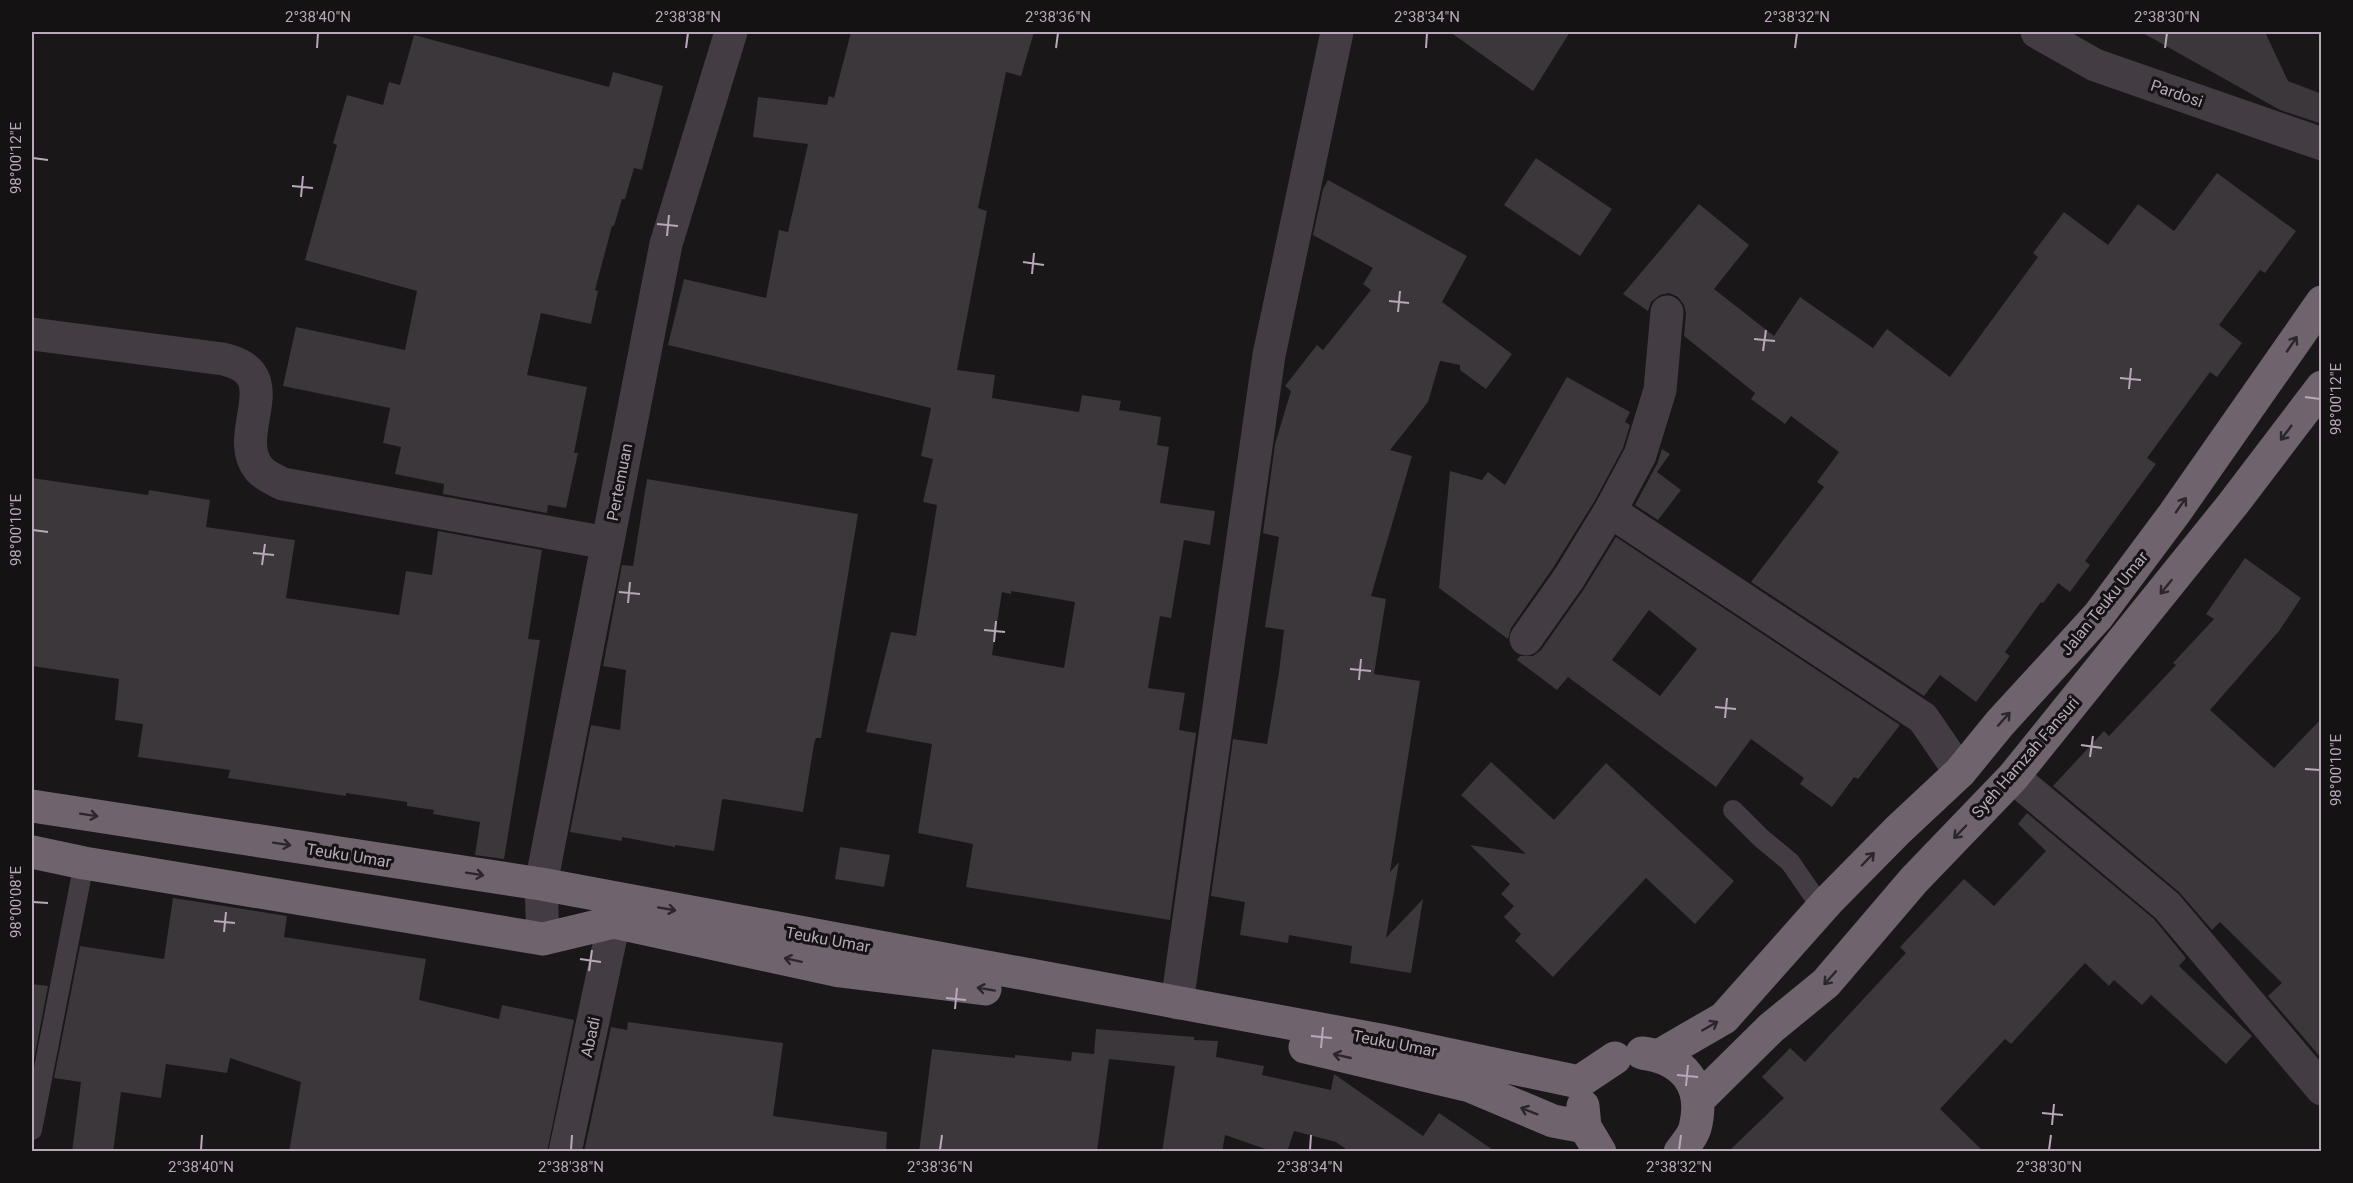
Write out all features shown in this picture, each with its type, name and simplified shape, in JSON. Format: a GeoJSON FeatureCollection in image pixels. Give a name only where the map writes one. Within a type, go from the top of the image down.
{"type":"FeatureCollection","features":[{"type":"Feature","properties":{"kind":"highway","name":"Jalan Teuku Umar"},"geometry":{"type":"LineString","coordinates":[[1827,901],[1960,772],[2000,723],[2098,616],[2174,514],[2322,302]]}},
{"type":"Feature","properties":{"kind":"highway","name":"Syeh Hamzah Fansuri"},"geometry":{"type":"LineString","coordinates":[[1698,1100],[1771,1028],[1826,983],[1914,880],[2013,777],[2233,504],[2322,387]]}},
{"type":"Feature","properties":{"kind":"highway","name":"Teuku Umar"},"geometry":{"type":"LineString","coordinates":[[32,806],[541,885],[1380,1040],[1579,1082],[1615,1058]]}},
{"type":"Feature","properties":{"kind":"highway"},"geometry":{"type":"LineString","coordinates":[[32,852],[543,939],[614,922],[840,971],[966,986],[1296,1045],[1470,1086],[1592,1139]]}},
{"type":"Feature","properties":{"kind":"highway"},"geometry":{"type":"LineString","coordinates":[[1660,1055],[1724,1017],[1827,901]]}},
{"type":"Feature","properties":{"kind":"highway"},"geometry":{"type":"LineString","coordinates":[[1592,1139],[1583,1106],[1588,1087],[1599,1070],[1615,1058],[1637,1052],[1660,1055],[1671,1060],[1689,1077],[1698,1100],[1695,1130],[1680,1152]]}},
{"type":"Feature","properties":{"kind":"street","name":"Pertemuan"},"geometry":{"type":"LineString","coordinates":[[543,939],[541,885],[666,244],[731,32]]}},
{"type":"Feature","properties":{"kind":"street"},"geometry":{"type":"LineString","coordinates":[[1177,1003],[1269,355],[1337,32]]}},
{"type":"Feature","properties":{"kind":"street","name":"Pardosi"},"geometry":{"type":"LineString","coordinates":[[2037,32],[2095,65],[2322,144]]}},
{"type":"Feature","properties":{"kind":"street"},"geometry":{"type":"LineString","coordinates":[[1526,639],[1569,578],[1610,511],[1640,455],[1660,390],[1667,312]]}},
{"type":"Feature","properties":{"kind":"street"},"geometry":{"type":"LineString","coordinates":[[32,334],[223,359],[246,367],[254,376],[256,387],[251,447],[255,462],[261,471],[283,484],[607,543]]}},
{"type":"Feature","properties":{"kind":"street"},"geometry":{"type":"LineString","coordinates":[[1610,511],[1923,718],[1960,772]]}},
{"type":"Feature","properties":{"kind":"street"},"geometry":{"type":"LineString","coordinates":[[2013,777],[2167,906],[2322,1089]]}},
{"type":"Feature","properties":{"kind":"street","name":"Abadi"},"geometry":{"type":"LineString","coordinates":[[565,1152],[614,922]]}},
{"type":"Feature","properties":{"kind":"lane"},"geometry":{"type":"LineString","coordinates":[[1733,810],[1761,838],[1790,862],[1819,904],[1827,901]]}},
{"type":"Feature","properties":{"kind":"lane"},"geometry":{"type":"LineString","coordinates":[[32,1130],[84,862]]}},
{"type":"Feature","properties":{"kind":"building"},"geometry":{"type":"Polygon","coordinates":[[[851,32],[1034,32],[1021,76],[1006,72],[978,208],[987,211],[957,370],[995,375],[992,398],[1079,412],[1082,395],[1121,401],[1119,410],[1161,417],[1157,445],[1169,447],[1160,503],[1215,511],[1210,545],[1184,540],[1171,618],[1160,616],[1148,688],[1185,693],[1179,730],[1196,733],[1170,920],[966,887],[973,844],[918,833],[932,744],[866,732],[891,632],[916,636],[937,505],[923,502],[933,459],[921,456],[931,408],[668,345],[684,279],[766,298],[779,230],[788,232],[808,144],[753,137],[758,97],[827,105],[829,96],[834,98],[851,32]],[[1011,591],[1011,594],[1002,592],[992,655],[1064,668],[1075,602],[1011,591]]]}},
{"type":"Feature","properties":{"kind":"building"},"geometry":{"type":"Polygon","coordinates":[[[1450,32],[1570,32],[1533,91],[1450,32]]]}},
{"type":"Feature","properties":{"kind":"building"},"geometry":{"type":"Polygon","coordinates":[[[2141,32],[2265,32],[2288,81],[2322,94],[2322,124],[2280,110],[2141,32]]]}},
{"type":"Feature","properties":{"kind":"building"},"geometry":{"type":"Polygon","coordinates":[[[414,35],[609,87],[613,72],[663,86],[642,170],[634,168],[625,199],[622,199],[614,226],[612,226],[595,290],[598,291],[591,324],[541,313],[527,375],[587,387],[574,453],[578,453],[566,508],[548,505],[547,513],[443,494],[444,484],[395,474],[401,447],[383,443],[390,408],[283,386],[296,327],[405,350],[417,291],[305,260],[337,145],[333,143],[347,95],[383,105],[389,82],[400,85],[414,35]]]}},
{"type":"Feature","properties":{"kind":"building"},"geometry":{"type":"Polygon","coordinates":[[[1536,158],[1612,209],[1580,256],[1504,205],[1536,158]]]}},
{"type":"Feature","properties":{"kind":"building"},"geometry":{"type":"Polygon","coordinates":[[[2217,173],[2296,231],[2265,273],[2260,270],[2219,325],[2242,343],[2217,377],[2210,372],[2147,458],[2156,464],[2085,561],[2090,565],[2070,592],[2058,583],[2043,603],[2041,602],[2005,652],[2010,656],[1976,702],[1940,675],[1924,696],[1751,582],[1824,487],[1817,482],[1839,452],[1791,416],[1785,424],[1751,399],[1755,393],[1684,336],[1686,313],[1678,297],[1669,293],[1660,295],[1651,302],[1648,311],[1623,294],[1699,204],[1749,245],[1714,289],[1774,336],[1800,297],[1873,348],[1887,329],[1950,377],[2038,257],[2033,253],[2064,212],[2108,245],[2138,204],[2174,231],[2217,173]]]}},
{"type":"Feature","properties":{"kind":"building"},"geometry":{"type":"Polygon","coordinates":[[[1328,180],[1467,256],[1442,302],[1512,354],[1486,389],[1460,370],[1460,365],[1440,361],[1428,402],[1390,450],[1412,456],[1371,596],[1386,599],[1374,674],[1420,681],[1390,872],[1399,862],[1386,938],[1423,899],[1411,973],[1350,963],[1352,946],[1289,935],[1288,943],[1240,935],[1245,902],[1211,896],[1233,739],[1267,744],[1279,672],[1284,630],[1265,627],[1279,537],[1263,533],[1275,444],[1291,391],[1285,386],[1317,345],[1323,350],[1371,290],[1363,284],[1373,268],[1313,235],[1323,189],[1328,180]]]}},
{"type":"Feature","properties":{"kind":"building"},"geometry":{"type":"Polygon","coordinates":[[[1567,377],[1630,412],[1625,422],[1630,425],[1623,448],[1594,502],[1553,568],[1511,628],[1508,639],[1439,588],[1450,471],[1482,480],[1488,472],[1505,485],[1567,377]]]}},
{"type":"Feature","properties":{"kind":"building"},"geometry":{"type":"Polygon","coordinates":[[[1662,449],[1670,454],[1657,472],[1681,490],[1658,520],[1635,505],[1657,464],[1662,449]]]}},
{"type":"Feature","properties":{"kind":"building"},"geometry":{"type":"Polygon","coordinates":[[[32,478],[148,495],[149,490],[210,500],[206,527],[295,540],[286,598],[399,615],[406,571],[432,575],[438,531],[542,550],[528,639],[540,640],[504,859],[475,855],[480,822],[433,814],[434,810],[407,806],[407,802],[346,793],[346,796],[228,778],[230,770],[138,757],[143,724],[115,720],[119,679],[32,666],[32,478]]]}},
{"type":"Feature","properties":{"kind":"building"},"geometry":{"type":"Polygon","coordinates":[[[647,479],[858,514],[821,738],[816,738],[814,744],[803,812],[724,799],[714,851],[675,845],[675,847],[622,837],[622,841],[570,832],[591,725],[620,730],[626,670],[603,666],[622,565],[633,566],[647,479]]]}},
{"type":"Feature","properties":{"kind":"building"},"geometry":{"type":"Polygon","coordinates":[[[1616,537],[1900,725],[1858,779],[1854,777],[1832,807],[1800,784],[1804,778],[1751,739],[1716,787],[1568,677],[1557,690],[1517,660],[1520,656],[1533,656],[1541,650],[1584,589],[1616,537]],[[1649,610],[1612,660],[1660,696],[1697,649],[1649,610]]]}},
{"type":"Feature","properties":{"kind":"building"},"geometry":{"type":"Polygon","coordinates":[[[2245,558],[2301,598],[2279,631],[2210,710],[2274,768],[2322,718],[2322,1059],[2268,996],[2282,983],[2220,922],[2212,930],[2179,892],[2053,786],[2104,731],[2109,736],[2176,665],[2173,663],[2214,619],[2206,614],[2245,558]]]}},
{"type":"Feature","properties":{"kind":"building"},"geometry":{"type":"Polygon","coordinates":[[[1491,762],[1554,820],[1606,763],[1734,881],[1695,924],[1646,878],[1553,977],[1515,941],[1521,934],[1504,917],[1514,906],[1501,894],[1510,884],[1470,845],[1526,854],[1461,795],[1491,762]]]}},
{"type":"Feature","properties":{"kind":"building"},"geometry":{"type":"Polygon","coordinates":[[[2027,813],[2154,919],[2186,958],[2179,966],[2252,1036],[2226,1064],[2151,995],[2142,1005],[2114,980],[2109,986],[2085,963],[2011,1044],[2005,1039],[1940,1109],[1984,1152],[1728,1152],[1784,1098],[1762,1077],[1790,1048],[1805,1062],[1906,953],[1900,947],[1964,879],[1994,906],[2046,851],[2018,824],[2027,813]]]}},
{"type":"Feature","properties":{"kind":"building"},"geometry":{"type":"Polygon","coordinates":[[[840,847],[890,855],[884,887],[835,879],[840,847]]]}},
{"type":"Feature","properties":{"kind":"building"},"geometry":{"type":"Polygon","coordinates":[[[173,898],[287,916],[284,937],[426,959],[419,1000],[499,1019],[502,1005],[574,1020],[547,1152],[289,1152],[301,1082],[230,1058],[227,1073],[166,1064],[161,1098],[121,1092],[113,1152],[72,1152],[81,1082],[54,1078],[80,946],[164,959],[173,898]]]}},
{"type":"Feature","properties":{"kind":"building"},"geometry":{"type":"Polygon","coordinates":[[[32,984],[48,986],[32,1070],[32,984]]]}},
{"type":"Feature","properties":{"kind":"building"},"geometry":{"type":"Polygon","coordinates":[[[628,1022],[783,1043],[773,1116],[887,1132],[886,1152],[584,1152],[611,1027],[627,1030],[628,1022]]]}},
{"type":"Feature","properties":{"kind":"building"},"geometry":{"type":"Polygon","coordinates":[[[1096,1029],[1218,1041],[1216,1057],[1264,1066],[1262,1075],[1331,1090],[1334,1074],[1423,1136],[1439,1113],[1496,1152],[1350,1152],[1336,1142],[1294,1131],[1287,1152],[1274,1152],[1225,1135],[1222,1152],[1162,1152],[1175,1066],[1109,1059],[1097,1152],[919,1152],[932,1049],[1015,1058],[1015,1055],[1071,1061],[1072,1052],[1094,1054],[1096,1029]]]}}]}
